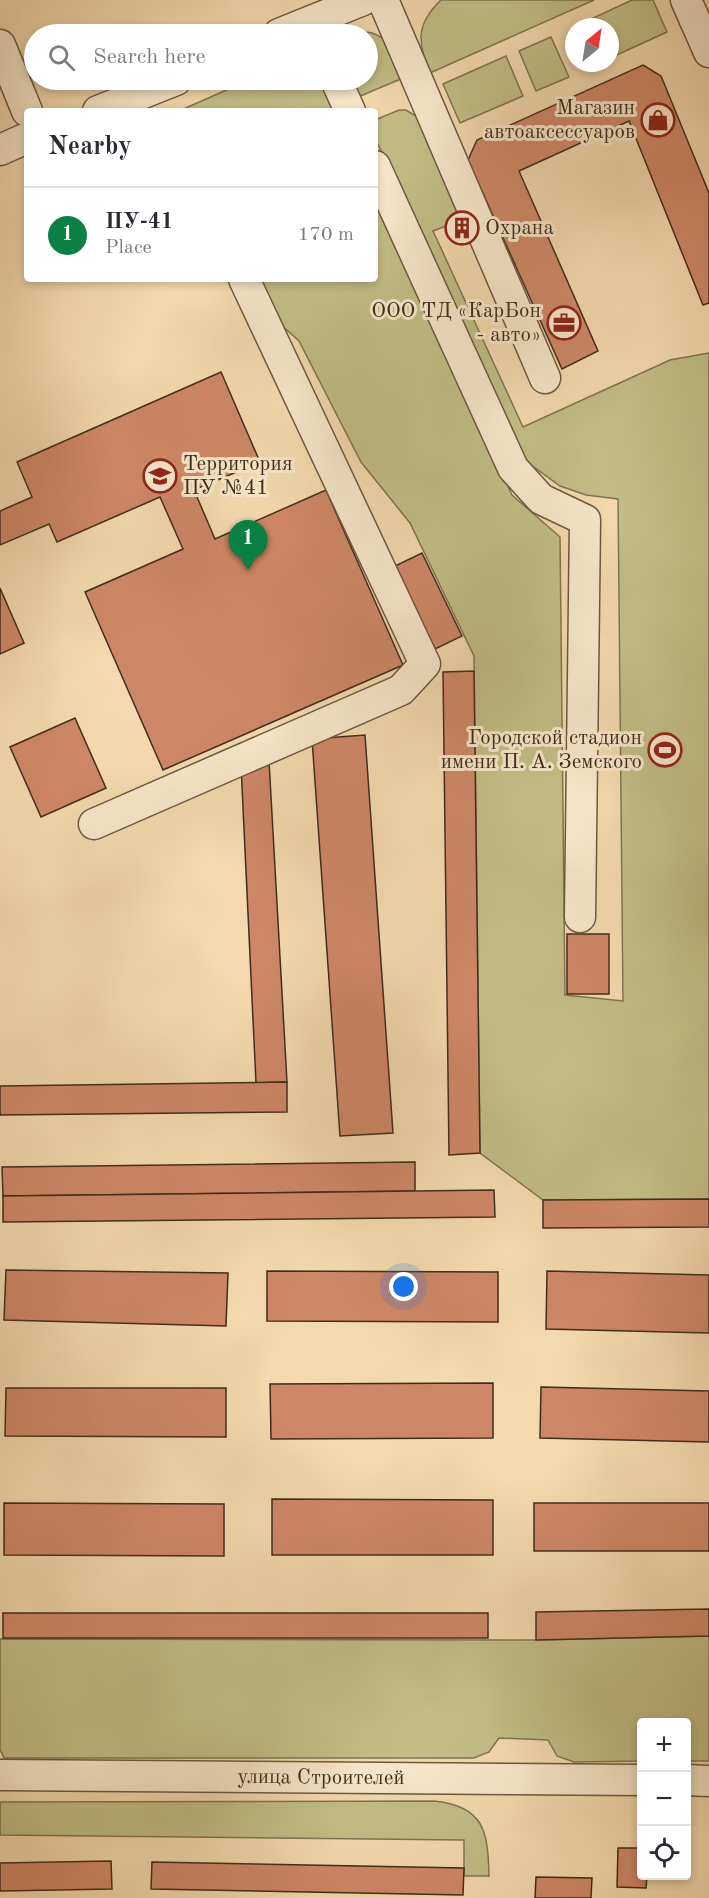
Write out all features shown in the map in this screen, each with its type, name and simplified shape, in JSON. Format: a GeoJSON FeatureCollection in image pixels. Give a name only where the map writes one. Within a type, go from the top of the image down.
{"type":"FeatureCollection","features":[{"type":"Feature","properties":{"kind":"street"},"geometry":{"type":"LineString","coordinates":[[320,24],[363,0]]}},
{"type":"Feature","properties":{"kind":"street"},"geometry":{"type":"LineString","coordinates":[[383,0],[545,378]]}},
{"type":"Feature","properties":{"kind":"street"},"geometry":{"type":"LineString","coordinates":[[686,0],[709,52]]}},
{"type":"Feature","properties":{"kind":"street"},"geometry":{"type":"LineString","coordinates":[[0,45],[26,108]]}},
{"type":"Feature","properties":{"kind":"street"},"geometry":{"type":"LineString","coordinates":[[341,90],[349,108]]}},
{"type":"Feature","properties":{"kind":"street"},"geometry":{"type":"LineString","coordinates":[[109,108],[163,94]]}},
{"type":"Feature","properties":{"kind":"street"},"geometry":{"type":"LineString","coordinates":[[0,150],[24,139]]}},
{"type":"Feature","properties":{"kind":"street"},"geometry":{"type":"LineString","coordinates":[[378,173],[513,468],[541,499],[585,520],[580,917]]}},
{"type":"Feature","properties":{"kind":"street"},"geometry":{"type":"LineString","coordinates":[[94,824],[401,690],[425,664],[245,282]]}},
{"type":"Feature","properties":{"kind":"street","name":"улица Строителей"},"geometry":{"type":"LineString","coordinates":[[0,1775],[637,1780]]}},
{"type":"Feature","properties":{"kind":"street"},"geometry":{"type":"LineString","coordinates":[[691,1780],[709,1781]]}},
{"type":"Feature","properties":{"kind":"shaded area"},"geometry":{"type":"Polygon","coordinates":[[[441,0],[594,0],[430,73],[423,52],[421,34],[427,17],[441,0]]]}},
{"type":"Feature","properties":{"kind":"shaded area"},"geometry":{"type":"Polygon","coordinates":[[[632,0],[653,0],[667,32],[619,54],[619,18],[593,18],[632,0]]]}},
{"type":"Feature","properties":{"kind":"shaded area"},"geometry":{"type":"Polygon","coordinates":[[[378,36],[390,48],[403,78],[378,89],[378,36]]]}},
{"type":"Feature","properties":{"kind":"shaded area"},"geometry":{"type":"Polygon","coordinates":[[[551,37],[569,77],[536,91],[519,51],[551,37]]]}},
{"type":"Feature","properties":{"kind":"shaded area"},"geometry":{"type":"Polygon","coordinates":[[[506,56],[523,96],[460,123],[443,84],[506,56]]]}},
{"type":"Feature","properties":{"kind":"shaded area"},"geometry":{"type":"Polygon","coordinates":[[[226,90],[328,90],[335,108],[186,108],[226,90]]]}},
{"type":"Feature","properties":{"kind":"shaded area"},"geometry":{"type":"Polygon","coordinates":[[[355,90],[375,90],[358,97],[355,90]]]}},
{"type":"Feature","properties":{"kind":"shaded area"},"geometry":{"type":"Polygon","coordinates":[[[399,110],[406,110],[419,118],[464,219],[433,231],[523,427],[670,360],[709,353],[709,1199],[543,1200],[480,1153],[474,656],[410,523],[361,462],[299,341],[268,313],[253,282],[378,282],[378,200],[512,495],[560,537],[565,995],[623,1001],[618,499],[586,495],[560,486],[523,459],[378,145],[378,119],[399,110]]]}},
{"type":"Feature","properties":{"kind":"shaded area"},"geometry":{"type":"Polygon","coordinates":[[[709,1636],[709,1761],[691,1761],[691,1718],[637,1718],[637,1761],[574,1762],[557,1756],[548,1740],[499,1738],[489,1752],[474,1758],[4,1758],[0,1749],[0,1639],[536,1640],[709,1636]]]}},
{"type":"Feature","properties":{"kind":"shaded area"},"geometry":{"type":"Polygon","coordinates":[[[434,1801],[464,1808],[480,1824],[487,1846],[489,1876],[464,1876],[464,1840],[0,1835],[0,1802],[434,1801]]]}},
{"type":"Feature","properties":{"kind":"building"},"geometry":{"type":"Polygon","coordinates":[[[643,65],[661,76],[709,193],[709,303],[703,305],[629,121],[519,171],[598,351],[562,369],[468,160],[477,140],[643,65]]]}},
{"type":"Feature","properties":{"kind":"building","name":"Охрана"},"geometry":{"type":"Polygon","coordinates":[[[466,217],[472,233],[458,239],[452,223],[466,217]]]}},
{"type":"Feature","properties":{"kind":"building"},"geometry":{"type":"Polygon","coordinates":[[[221,372],[260,462],[194,490],[215,539],[326,490],[403,665],[163,770],[85,592],[183,549],[160,497],[57,542],[49,524],[0,545],[0,511],[32,497],[17,462],[221,372]]]}},
{"type":"Feature","properties":{"kind":"building"},"geometry":{"type":"Polygon","coordinates":[[[422,553],[462,636],[435,649],[395,566],[422,553]]]}},
{"type":"Feature","properties":{"kind":"building"},"geometry":{"type":"Polygon","coordinates":[[[0,588],[24,643],[0,654],[0,588]]]}},
{"type":"Feature","properties":{"kind":"building"},"geometry":{"type":"Polygon","coordinates":[[[474,671],[480,1153],[449,1155],[443,672],[474,671]]]}},
{"type":"Feature","properties":{"kind":"building"},"geometry":{"type":"Polygon","coordinates":[[[75,718],[106,788],[41,817],[10,747],[75,718]]]}},
{"type":"Feature","properties":{"kind":"building"},"geometry":{"type":"Polygon","coordinates":[[[365,735],[393,1133],[340,1136],[312,739],[365,735]]]}},
{"type":"Feature","properties":{"kind":"building"},"geometry":{"type":"Polygon","coordinates":[[[269,761],[287,1082],[256,1083],[241,765],[269,761]]]}},
{"type":"Feature","properties":{"kind":"building"},"geometry":{"type":"Polygon","coordinates":[[[567,934],[609,934],[609,994],[567,994],[567,934]]]}},
{"type":"Feature","properties":{"kind":"building"},"geometry":{"type":"Polygon","coordinates":[[[287,1082],[287,1112],[0,1115],[0,1086],[287,1082]]]}},
{"type":"Feature","properties":{"kind":"building"},"geometry":{"type":"Polygon","coordinates":[[[415,1162],[415,1191],[3,1196],[2,1167],[415,1162]]]}},
{"type":"Feature","properties":{"kind":"building"},"geometry":{"type":"Polygon","coordinates":[[[494,1190],[495,1217],[3,1222],[3,1196],[494,1190]]]}},
{"type":"Feature","properties":{"kind":"building"},"geometry":{"type":"Polygon","coordinates":[[[709,1199],[709,1227],[543,1228],[543,1200],[709,1199]]]}},
{"type":"Feature","properties":{"kind":"building"},"geometry":{"type":"Polygon","coordinates":[[[6,1270],[228,1273],[226,1326],[4,1320],[6,1270]]]}},
{"type":"Feature","properties":{"kind":"building"},"geometry":{"type":"Polygon","coordinates":[[[267,1271],[498,1272],[498,1322],[267,1321],[267,1271]]]}},
{"type":"Feature","properties":{"kind":"building"},"geometry":{"type":"Polygon","coordinates":[[[547,1271],[709,1275],[709,1333],[546,1329],[547,1271]]]}},
{"type":"Feature","properties":{"kind":"building"},"geometry":{"type":"Polygon","coordinates":[[[493,1383],[493,1438],[271,1439],[270,1384],[493,1383]]]}},
{"type":"Feature","properties":{"kind":"building"},"geometry":{"type":"Polygon","coordinates":[[[541,1387],[709,1391],[709,1442],[540,1438],[541,1387]]]}},
{"type":"Feature","properties":{"kind":"building"},"geometry":{"type":"Polygon","coordinates":[[[6,1388],[226,1388],[226,1437],[5,1436],[6,1388]]]}},
{"type":"Feature","properties":{"kind":"building"},"geometry":{"type":"Polygon","coordinates":[[[272,1499],[493,1500],[493,1555],[272,1555],[272,1499]]]}},
{"type":"Feature","properties":{"kind":"building"},"geometry":{"type":"Polygon","coordinates":[[[4,1503],[224,1504],[224,1556],[4,1555],[4,1503]]]}},
{"type":"Feature","properties":{"kind":"building"},"geometry":{"type":"Polygon","coordinates":[[[534,1503],[709,1503],[709,1551],[534,1551],[534,1503]]]}},
{"type":"Feature","properties":{"kind":"building"},"geometry":{"type":"Polygon","coordinates":[[[709,1609],[709,1636],[536,1640],[536,1612],[709,1609]]]}},
{"type":"Feature","properties":{"kind":"building"},"geometry":{"type":"Polygon","coordinates":[[[3,1613],[488,1613],[488,1638],[3,1638],[3,1613]]]}},
{"type":"Feature","properties":{"kind":"building"},"geometry":{"type":"Polygon","coordinates":[[[618,1848],[637,1848],[637,1880],[647,1880],[646,1888],[617,1887],[618,1848]]]}},
{"type":"Feature","properties":{"kind":"building"},"geometry":{"type":"Polygon","coordinates":[[[111,1861],[112,1889],[0,1891],[0,1863],[111,1861]]]}},
{"type":"Feature","properties":{"kind":"building"},"geometry":{"type":"Polygon","coordinates":[[[152,1862],[464,1868],[463,1895],[151,1889],[152,1862]]]}},
{"type":"Feature","properties":{"kind":"building"},"geometry":{"type":"Polygon","coordinates":[[[536,1877],[592,1878],[591,1898],[535,1898],[536,1877]]]}},
{"type":"Feature","properties":{"kind":"place","name":"Магазин автоаксессуаров"},"geometry":{"type":"Point","coordinates":[658,120]}},
{"type":"Feature","properties":{"kind":"place","name":"Охрана"},"geometry":{"type":"Point","coordinates":[462,228]}},
{"type":"Feature","properties":{"kind":"place","name":"ООО ТД «КарБон - авто»"},"geometry":{"type":"Point","coordinates":[564,323]}},
{"type":"Feature","properties":{"kind":"place","name":"Территория ПУ №41"},"geometry":{"type":"Point","coordinates":[160,476]}},
{"type":"Feature","properties":{"kind":"place","name":"ПУ-41"},"geometry":{"type":"Point","coordinates":[248,570]}},
{"type":"Feature","properties":{"kind":"place","name":"Городской стадион имени П. А. Земского"},"geometry":{"type":"Point","coordinates":[665,750]}}]}
